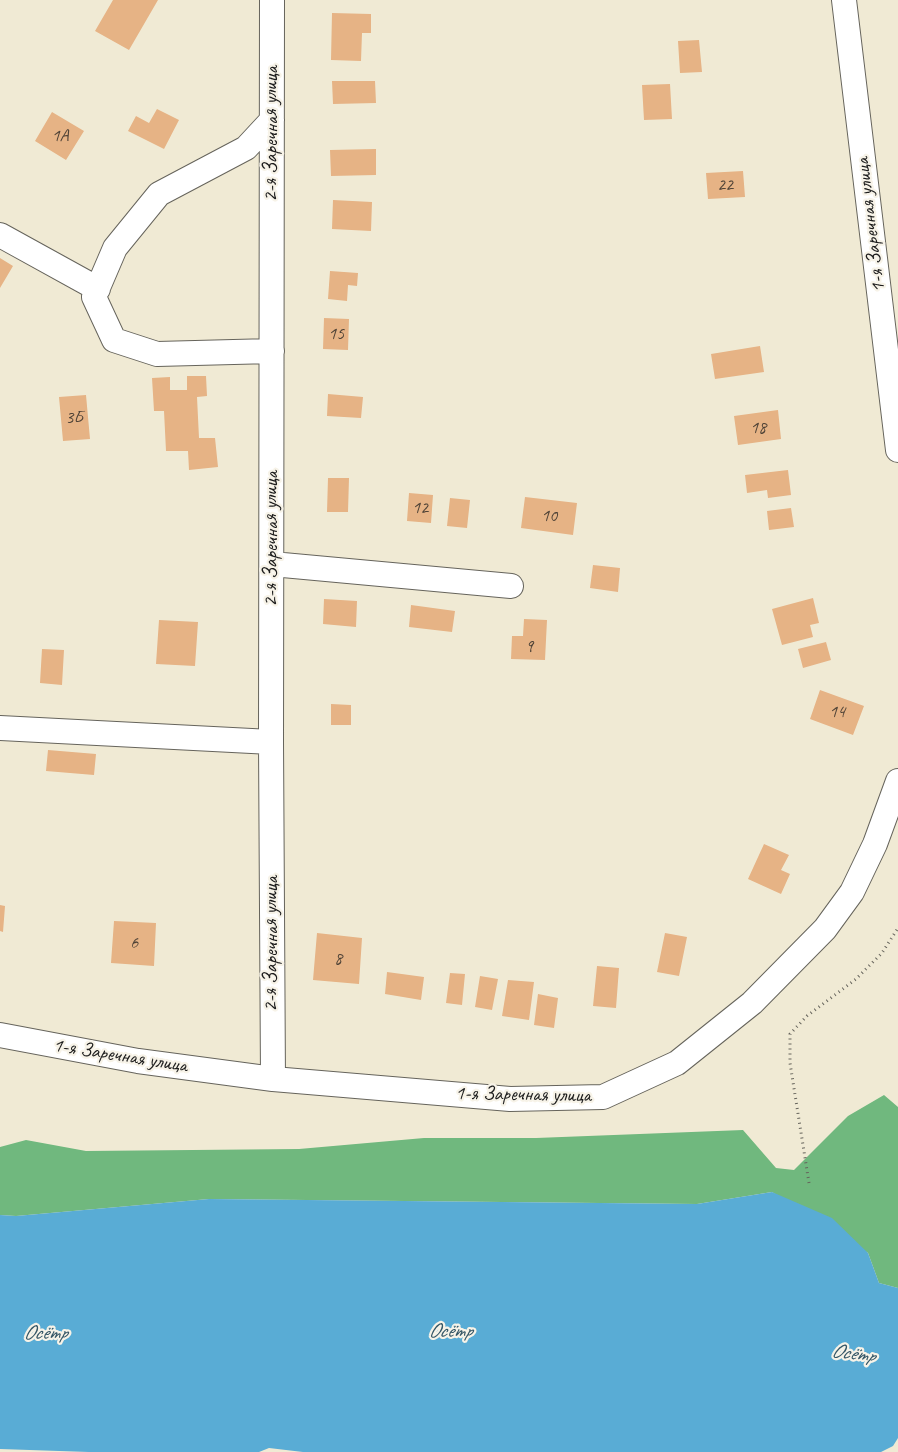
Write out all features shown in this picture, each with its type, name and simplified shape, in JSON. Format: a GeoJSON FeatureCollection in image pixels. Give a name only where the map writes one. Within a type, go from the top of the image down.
{"type":"FeatureCollection","features":[{"type":"Feature","properties":{"kind":"street","name":"2-я Заречная улица"},"geometry":{"type":"LineString","coordinates":[[272,0],[271,742],[273,1079]]}},
{"type":"Feature","properties":{"kind":"street","name":"1-я Заречная улица"},"geometry":{"type":"LineString","coordinates":[[844,0],[898,450]]}},
{"type":"Feature","properties":{"kind":"street"},"geometry":{"type":"LineString","coordinates":[[272,120],[246,148],[159,194],[115,248],[94,297],[114,340],[157,354],[272,351]]}},
{"type":"Feature","properties":{"kind":"street"},"geometry":{"type":"LineString","coordinates":[[0,235],[98,289]]}},
{"type":"Feature","properties":{"kind":"street"},"geometry":{"type":"LineString","coordinates":[[272,564],[511,586]]}},
{"type":"Feature","properties":{"kind":"street"},"geometry":{"type":"LineString","coordinates":[[0,728],[271,742]]}},
{"type":"Feature","properties":{"kind":"street","name":"1-я Заречная улица"},"geometry":{"type":"LineString","coordinates":[[0,1035],[138,1061],[273,1079],[510,1099],[603,1096],[677,1063],[752,1003],[824,929],[852,892],[875,844],[898,781]]}},
{"type":"Feature","properties":{"kind":"path"},"geometry":{"type":"LineString","coordinates":[[809,1183],[790,1063],[790,1034],[807,1016],[856,979],[882,953],[898,928]]}},
{"type":"Feature","properties":{"kind":"green space"},"geometry":{"type":"Polygon","coordinates":[[[884,1095],[898,1107],[898,1288],[879,1283],[868,1253],[772,1192],[697,1204],[209,1199],[16,1216],[0,1215],[0,1147],[26,1140],[86,1151],[299,1149],[424,1138],[536,1138],[743,1130],[776,1168],[794,1170],[848,1116],[884,1095]]]}},
{"type":"Feature","properties":{"kind":"water","name":"Осётр"},"geometry":{"type":"Polygon","coordinates":[[[772,1192],[832,1218],[868,1253],[879,1283],[898,1288],[898,1438],[893,1446],[881,1452],[303,1452],[269,1448],[259,1452],[89,1452],[0,1449],[0,1215],[16,1216],[209,1199],[697,1204],[772,1192]]]}},
{"type":"Feature","properties":{"kind":"building"},"geometry":{"type":"Polygon","coordinates":[[[113,0],[158,0],[129,50],[95,31],[113,0]]]}},
{"type":"Feature","properties":{"kind":"building"},"geometry":{"type":"Polygon","coordinates":[[[332,13],[371,14],[371,33],[362,33],[361,61],[331,60],[332,13]]]}},
{"type":"Feature","properties":{"kind":"building"},"geometry":{"type":"Polygon","coordinates":[[[699,40],[702,72],[680,73],[678,41],[699,40]]]}},
{"type":"Feature","properties":{"kind":"building"},"geometry":{"type":"Polygon","coordinates":[[[332,81],[375,81],[376,103],[333,104],[332,81]]]}},
{"type":"Feature","properties":{"kind":"building"},"geometry":{"type":"Polygon","coordinates":[[[670,84],[672,119],[644,120],[642,85],[670,84]]]}},
{"type":"Feature","properties":{"kind":"building"},"geometry":{"type":"Polygon","coordinates":[[[157,109],[179,120],[164,149],[128,131],[136,116],[149,123],[157,109]]]}},
{"type":"Feature","properties":{"kind":"building"},"geometry":{"type":"Polygon","coordinates":[[[52,112],[84,131],[66,160],[35,141],[52,112]]]}},
{"type":"Feature","properties":{"kind":"building"},"geometry":{"type":"Polygon","coordinates":[[[376,149],[376,175],[331,176],[330,150],[376,149]]]}},
{"type":"Feature","properties":{"kind":"building"},"geometry":{"type":"Polygon","coordinates":[[[743,171],[745,197],[708,199],[706,173],[743,171]]]}},
{"type":"Feature","properties":{"kind":"building"},"geometry":{"type":"Polygon","coordinates":[[[333,200],[372,202],[371,231],[332,229],[333,200]]]}},
{"type":"Feature","properties":{"kind":"building"},"geometry":{"type":"Polygon","coordinates":[[[0,258],[13,266],[0,288],[0,258]]]}},
{"type":"Feature","properties":{"kind":"building"},"geometry":{"type":"Polygon","coordinates":[[[330,271],[358,273],[357,286],[348,285],[347,301],[328,299],[330,271]]]}},
{"type":"Feature","properties":{"kind":"building"},"geometry":{"type":"Polygon","coordinates":[[[324,318],[349,319],[348,350],[323,349],[324,318]]]}},
{"type":"Feature","properties":{"kind":"building"},"geometry":{"type":"Polygon","coordinates":[[[760,346],[764,372],[715,379],[711,354],[760,346]]]}},
{"type":"Feature","properties":{"kind":"building"},"geometry":{"type":"Polygon","coordinates":[[[187,376],[206,376],[207,396],[197,397],[199,438],[215,438],[218,467],[189,470],[188,451],[166,451],[164,411],[154,411],[152,378],[170,377],[170,390],[187,390],[187,376]]]}},
{"type":"Feature","properties":{"kind":"building"},"geometry":{"type":"Polygon","coordinates":[[[328,394],[363,397],[361,418],[327,416],[328,394]]]}},
{"type":"Feature","properties":{"kind":"building"},"geometry":{"type":"Polygon","coordinates":[[[86,395],[90,439],[63,441],[59,397],[86,395]]]}},
{"type":"Feature","properties":{"kind":"building"},"geometry":{"type":"Polygon","coordinates":[[[778,410],[781,439],[738,445],[734,416],[778,410]]]}},
{"type":"Feature","properties":{"kind":"building"},"geometry":{"type":"Polygon","coordinates":[[[788,470],[791,495],[768,498],[767,490],[747,493],[745,475],[788,470]]]}},
{"type":"Feature","properties":{"kind":"building"},"geometry":{"type":"Polygon","coordinates":[[[328,478],[349,478],[348,512],[327,512],[328,478]]]}},
{"type":"Feature","properties":{"kind":"building"},"geometry":{"type":"Polygon","coordinates":[[[409,493],[433,495],[431,523],[407,521],[409,493]]]}},
{"type":"Feature","properties":{"kind":"building"},"geometry":{"type":"Polygon","coordinates":[[[525,497],[577,503],[573,535],[521,528],[525,497]]]}},
{"type":"Feature","properties":{"kind":"building"},"geometry":{"type":"Polygon","coordinates":[[[450,498],[470,500],[467,528],[447,526],[450,498]]]}},
{"type":"Feature","properties":{"kind":"building"},"geometry":{"type":"Polygon","coordinates":[[[791,508],[794,527],[769,530],[767,511],[791,508]]]}},
{"type":"Feature","properties":{"kind":"building"},"geometry":{"type":"Polygon","coordinates":[[[593,565],[620,568],[618,592],[590,588],[593,565]]]}},
{"type":"Feature","properties":{"kind":"building"},"geometry":{"type":"Polygon","coordinates":[[[813,598],[819,623],[810,625],[813,637],[782,645],[772,609],[813,598]]]}},
{"type":"Feature","properties":{"kind":"building"},"geometry":{"type":"Polygon","coordinates":[[[324,599],[357,601],[356,627],[323,624],[324,599]]]}},
{"type":"Feature","properties":{"kind":"building"},"geometry":{"type":"Polygon","coordinates":[[[411,605],[455,611],[452,632],[409,627],[411,605]]]}},
{"type":"Feature","properties":{"kind":"building"},"geometry":{"type":"Polygon","coordinates":[[[524,619],[547,620],[545,660],[511,659],[512,636],[523,636],[524,619]]]}},
{"type":"Feature","properties":{"kind":"building"},"geometry":{"type":"Polygon","coordinates":[[[159,620],[198,622],[195,666],[156,664],[159,620]]]}},
{"type":"Feature","properties":{"kind":"building"},"geometry":{"type":"Polygon","coordinates":[[[826,642],[831,660],[803,668],[798,649],[826,642]]]}},
{"type":"Feature","properties":{"kind":"building"},"geometry":{"type":"Polygon","coordinates":[[[42,649],[64,650],[62,685],[40,683],[42,649]]]}},
{"type":"Feature","properties":{"kind":"building"},"geometry":{"type":"Polygon","coordinates":[[[820,690],[864,706],[853,735],[810,719],[820,690]]]}},
{"type":"Feature","properties":{"kind":"building"},"geometry":{"type":"Polygon","coordinates":[[[331,704],[351,705],[351,725],[331,725],[331,704]]]}},
{"type":"Feature","properties":{"kind":"building"},"geometry":{"type":"Polygon","coordinates":[[[48,750],[96,754],[94,775],[46,771],[48,750]]]}},
{"type":"Feature","properties":{"kind":"building"},"geometry":{"type":"Polygon","coordinates":[[[764,844],[789,855],[781,870],[790,874],[781,894],[748,879],[764,844]]]}},
{"type":"Feature","properties":{"kind":"building"},"geometry":{"type":"Polygon","coordinates":[[[0,905],[5,906],[3,932],[0,931],[0,905]]]}},
{"type":"Feature","properties":{"kind":"building"},"geometry":{"type":"Polygon","coordinates":[[[114,921],[156,923],[154,966],[111,963],[114,921]]]}},
{"type":"Feature","properties":{"kind":"building"},"geometry":{"type":"Polygon","coordinates":[[[317,933],[362,938],[359,984],[313,980],[317,933]]]}},
{"type":"Feature","properties":{"kind":"building"},"geometry":{"type":"Polygon","coordinates":[[[665,933],[687,937],[679,976],[657,972],[665,933]]]}},
{"type":"Feature","properties":{"kind":"building"},"geometry":{"type":"Polygon","coordinates":[[[597,966],[619,968],[616,1008],[593,1006],[597,966]]]}},
{"type":"Feature","properties":{"kind":"building"},"geometry":{"type":"Polygon","coordinates":[[[387,972],[424,977],[421,1000],[385,994],[387,972]]]}},
{"type":"Feature","properties":{"kind":"building"},"geometry":{"type":"Polygon","coordinates":[[[450,973],[465,974],[462,1005],[446,1003],[450,973]]]}},
{"type":"Feature","properties":{"kind":"building"},"geometry":{"type":"Polygon","coordinates":[[[480,976],[498,979],[492,1010],[475,1007],[480,976]]]}},
{"type":"Feature","properties":{"kind":"building"},"geometry":{"type":"Polygon","coordinates":[[[508,980],[534,982],[529,1020],[502,1016],[508,980]]]}},
{"type":"Feature","properties":{"kind":"building"},"geometry":{"type":"Polygon","coordinates":[[[538,994],[558,998],[554,1028],[534,1025],[538,994]]]}}]}
